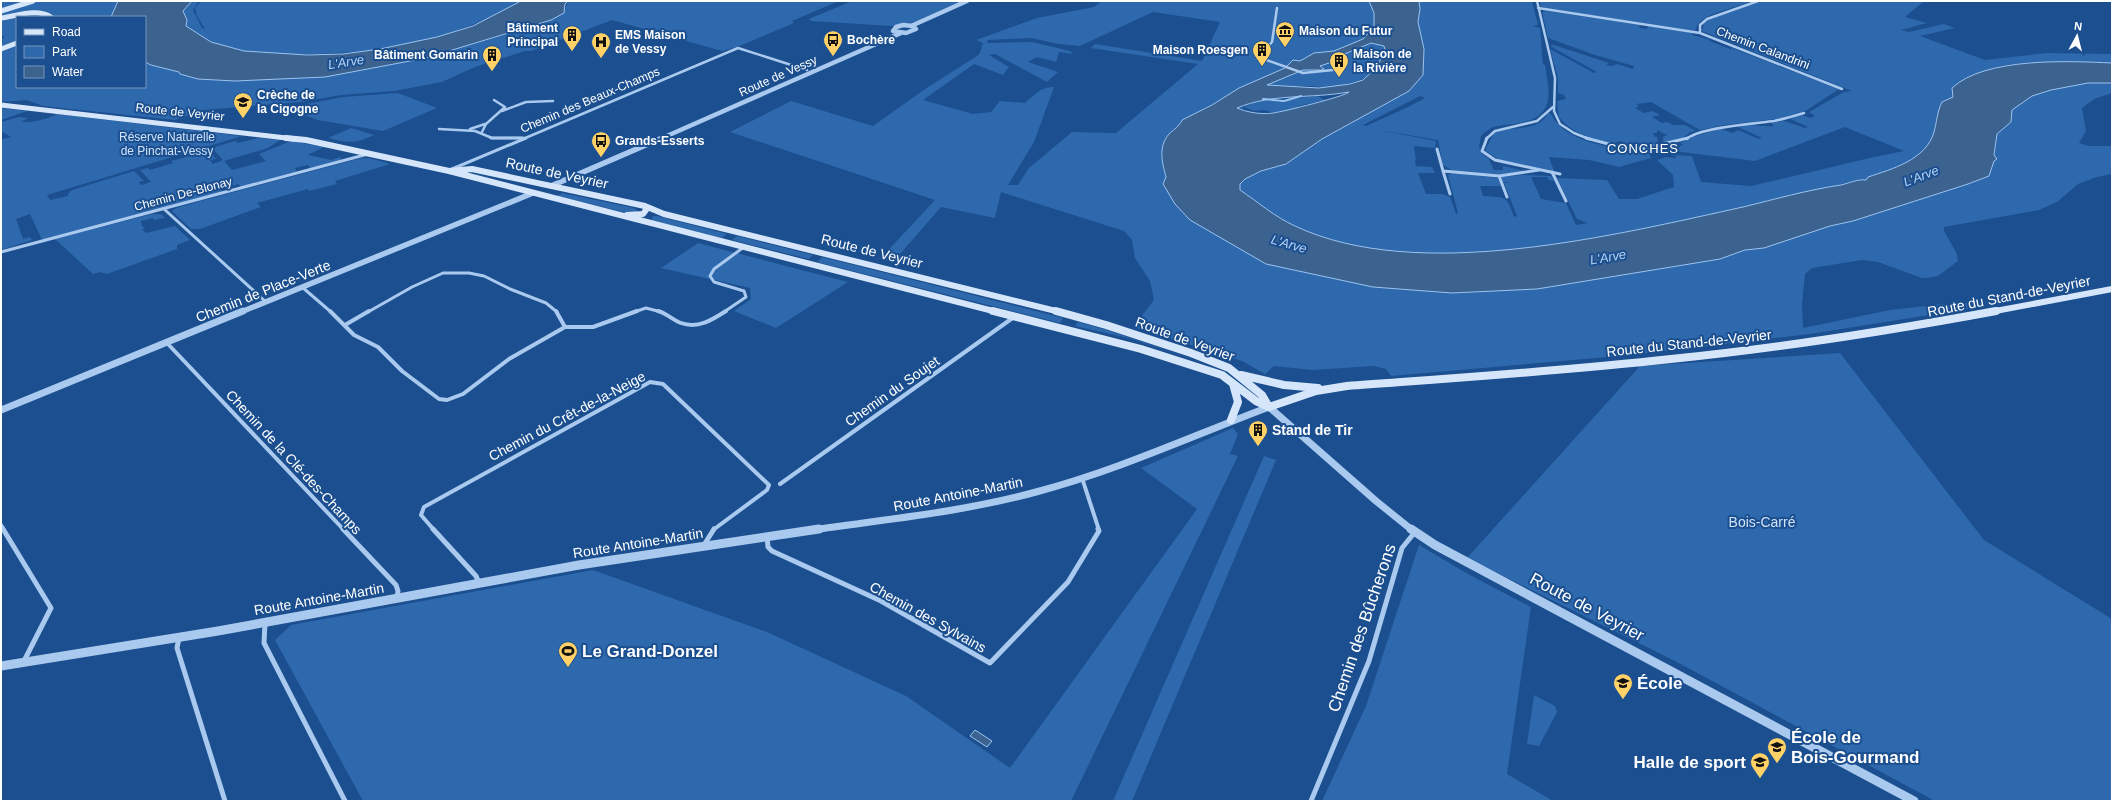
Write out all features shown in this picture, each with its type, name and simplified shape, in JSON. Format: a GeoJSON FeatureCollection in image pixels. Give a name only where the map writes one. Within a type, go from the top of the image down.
{"type":"FeatureCollection","features":[{"type":"Feature","properties":{"kind":"main road"},"geometry":{"type":"LineString","coordinates":[[1,11],[33,1]]}},
{"type":"Feature","properties":{"kind":"main road"},"geometry":{"type":"LineString","coordinates":[[17,16],[40,13],[50,16]]}},
{"type":"Feature","properties":{"kind":"main road"},"geometry":{"type":"LineString","coordinates":[[1,18],[16,16]]}},
{"type":"Feature","properties":{"kind":"main road"},"geometry":{"type":"LineString","coordinates":[[1,49],[16,43]]}},
{"type":"Feature","properties":{"kind":"main road","name":"Route de Veyrier"},"geometry":{"type":"LineString","coordinates":[[1,105],[306,140],[449,171],[533,194],[1063,328],[1204,368],[1222,375],[1256,401],[1269,407]]}},
{"type":"Feature","properties":{"kind":"main road","name":"Route de Veyrier"},"geometry":{"type":"LineString","coordinates":[[449,171],[472,169],[645,206],[664,214],[1071,315],[1219,363],[1236,373],[1262,395],[1269,407]]}},
{"type":"Feature","properties":{"kind":"main road"},"geometry":{"type":"LineString","coordinates":[[533,194],[551,186]]}},
{"type":"Feature","properties":{"kind":"main road"},"geometry":{"type":"LineString","coordinates":[[584,207],[597,207],[633,215],[643,214],[646,210],[645,206]]}},
{"type":"Feature","properties":{"kind":"main road"},"geometry":{"type":"LineString","coordinates":[[725,242],[731,235],[738,232]]}},
{"type":"Feature","properties":{"kind":"main road","name":"Route du Stand-de-Veyrier"},"geometry":{"type":"LineString","coordinates":[[1269,407],[1306,394],[1332,388],[1717,354],[1906,328],[2112,289]]}},
{"type":"Feature","properties":{"kind":"main road"},"geometry":{"type":"LineString","coordinates":[[1063,328],[1068,325],[1071,315]]}},
{"type":"Feature","properties":{"kind":"main road"},"geometry":{"type":"LineString","coordinates":[[1236,373],[1257,380],[1284,385],[1332,388]]}},
{"type":"Feature","properties":{"kind":"main road"},"geometry":{"type":"LineString","coordinates":[[1231,381],[1239,399],[1231,420]]}},
{"type":"Feature","properties":{"kind":"street"},"geometry":{"type":"LineString","coordinates":[[911,26],[967,1]]}},
{"type":"Feature","properties":{"kind":"street"},"geometry":{"type":"LineString","coordinates":[[1536,1],[1555,78],[1553,107],[1557,119],[1574,133],[1607,144],[1642,149],[1687,139],[1690,135],[1718,128],[1770,122],[1804,113]]}},
{"type":"Feature","properties":{"kind":"street","name":"Chemin Calandrini"},"geometry":{"type":"LineString","coordinates":[[1758,1],[1707,19],[1700,25],[1700,33],[1842,89]]}},
{"type":"Feature","properties":{"kind":"street"},"geometry":{"type":"LineString","coordinates":[[1277,8],[1272,42],[1258,57],[1307,74],[1332,70]]}},
{"type":"Feature","properties":{"kind":"street"},"geometry":{"type":"LineString","coordinates":[[1538,8],[1700,33]]}},
{"type":"Feature","properties":{"kind":"street","name":"Route de Vessy"},"geometry":{"type":"LineString","coordinates":[[551,186],[688,128],[894,31],[894,28],[898,26],[911,26],[915,28],[914,31],[900,33],[810,71]]}},
{"type":"Feature","properties":{"kind":"street"},"geometry":{"type":"LineString","coordinates":[[894,31],[900,33]]}},
{"type":"Feature","properties":{"kind":"street","name":"Chemin des Beaux-Champs"},"geometry":{"type":"LineString","coordinates":[[449,171],[523,138],[738,48],[810,71]]}},
{"type":"Feature","properties":{"kind":"street"},"geometry":{"type":"LineString","coordinates":[[494,100],[501,103],[520,104],[553,100]]}},
{"type":"Feature","properties":{"kind":"street"},"geometry":{"type":"LineString","coordinates":[[501,103],[505,106],[502,111]]}},
{"type":"Feature","properties":{"kind":"street"},"geometry":{"type":"LineString","coordinates":[[464,130],[474,128],[487,122],[502,111],[520,104]]}},
{"type":"Feature","properties":{"kind":"street"},"geometry":{"type":"LineString","coordinates":[[1553,107],[1536,122],[1494,130],[1487,138],[1482,148],[1484,154],[1495,160],[1560,174]]}},
{"type":"Feature","properties":{"kind":"street"},"geometry":{"type":"LineString","coordinates":[[482,132],[487,122]]}},
{"type":"Feature","properties":{"kind":"street"},"geometry":{"type":"LineString","coordinates":[[440,129],[482,132],[492,138],[523,138]]}},
{"type":"Feature","properties":{"kind":"street"},"geometry":{"type":"LineString","coordinates":[[1437,149],[1450,194]]}},
{"type":"Feature","properties":{"kind":"street","name":"Chemin De-Blonay"},"geometry":{"type":"LineString","coordinates":[[1,252],[370,153]]}},
{"type":"Feature","properties":{"kind":"street"},"geometry":{"type":"LineString","coordinates":[[1443,171],[1499,176],[1539,170]]}},
{"type":"Feature","properties":{"kind":"street"},"geometry":{"type":"LineString","coordinates":[[1552,172],[1566,201]]}},
{"type":"Feature","properties":{"kind":"street"},"geometry":{"type":"LineString","coordinates":[[1499,176],[1507,197]]}},
{"type":"Feature","properties":{"kind":"street","name":"Chemin de Place-Verte"},"geometry":{"type":"LineString","coordinates":[[1,410],[533,194]]}},
{"type":"Feature","properties":{"kind":"street"},"geometry":{"type":"LineString","coordinates":[[164,209],[266,302]]}},
{"type":"Feature","properties":{"kind":"street"},"geometry":{"type":"LineString","coordinates":[[302,287],[345,325],[354,335],[378,347],[402,371],[439,399],[447,400],[463,394],[509,359],[565,327],[592,327],[646,308],[658,310],[681,323],[690,325],[697,325],[713,320],[746,297],[744,291],[714,282],[710,276],[714,269],[744,247]]}},
{"type":"Feature","properties":{"kind":"street"},"geometry":{"type":"LineString","coordinates":[[345,325],[412,287],[443,273],[469,273],[484,276],[555,308],[565,327]]}},
{"type":"Feature","properties":{"kind":"street","name":"Chemin du Soujet"},"geometry":{"type":"LineString","coordinates":[[780,484],[1010,322],[1015,316]]}},
{"type":"Feature","properties":{"kind":"street","name":"Chemin de la Clé-des-Champs"},"geometry":{"type":"LineString","coordinates":[[167,343],[396,585],[398,591],[397,599]]}},
{"type":"Feature","properties":{"kind":"street","name":"Chemin du Crêt-de-la-Neige"},"geometry":{"type":"LineString","coordinates":[[479,584],[476,576],[422,515],[424,507],[650,382],[663,384],[768,484],[767,490],[711,531],[704,545]]}},
{"type":"Feature","properties":{"kind":"street","name":"Route Antoine-Martin"},"geometry":{"type":"LineString","coordinates":[[1,666],[179,638],[704,545],[956,510],[1038,492],[1082,478],[1231,420],[1269,407]]}},
{"type":"Feature","properties":{"kind":"street","name":"Route de Veyrier"},"geometry":{"type":"LineString","coordinates":[[1269,407],[1376,501],[1415,532],[1458,558],[1635,650],[1914,801]]}},
{"type":"Feature","properties":{"kind":"street","name":"Chemin des Sylvains"},"geometry":{"type":"LineString","coordinates":[[767,537],[767,544],[772,551],[881,601],[990,663],[1068,582],[1099,531],[1082,478]]}},
{"type":"Feature","properties":{"kind":"street"},"geometry":{"type":"LineString","coordinates":[[1,525],[51,608],[23,663]]}},
{"type":"Feature","properties":{"kind":"street","name":"Chemin des Bûcherons"},"geometry":{"type":"LineString","coordinates":[[1311,801],[1368,661],[1402,548],[1406,541],[1415,532]]}},
{"type":"Feature","properties":{"kind":"street"},"geometry":{"type":"LineString","coordinates":[[265,622],[264,643],[345,801]]}},
{"type":"Feature","properties":{"kind":"street"},"geometry":{"type":"LineString","coordinates":[[179,638],[177,648],[225,801]]}},
{"type":"Feature","properties":{"kind":"green space"},"geometry":{"type":"Polygon","coordinates":[[[1,1],[118,1],[111,16],[16,16],[16,88],[146,88],[146,62],[198,79],[235,81],[325,77],[426,58],[551,20],[565,10],[568,1],[839,1],[792,21],[794,23],[737,47],[722,51],[612,20],[531,51],[525,51],[475,67],[442,82],[394,91],[341,95],[301,102],[202,110],[175,120],[43,106],[27,100],[1,102],[3,100],[1,99],[1,40],[5,36],[1,36],[1,1]]]}},
{"type":"Feature","properties":{"kind":"green space"},"geometry":{"type":"Polygon","coordinates":[[[192,1],[199,1],[193,10],[202,28],[205,29],[197,16],[195,8],[201,1],[521,1],[466,27],[409,44],[351,52],[290,54],[240,50],[223,47],[209,41],[186,26],[187,20],[183,11],[192,1]]]}},
{"type":"Feature","properties":{"kind":"green space"},"geometry":{"type":"Polygon","coordinates":[[[852,1],[961,1],[914,22],[892,26],[811,21],[809,19],[852,1]]]}},
{"type":"Feature","properties":{"kind":"green space"},"geometry":{"type":"Polygon","coordinates":[[[1102,1],[1369,1],[1374,13],[1374,27],[1363,39],[1340,49],[1350,52],[1371,43],[1384,45],[1384,50],[1378,64],[1374,71],[1369,75],[1355,82],[1323,87],[1279,86],[1252,83],[1182,120],[1169,134],[1163,144],[1162,155],[1166,177],[1266,264],[1373,287],[1452,293],[1537,289],[1720,259],[1745,250],[1764,248],[1830,226],[1853,221],[1989,176],[1994,161],[1997,134],[2011,122],[2012,110],[2032,96],[2051,90],[2088,83],[2112,83],[2112,93],[2094,99],[2082,108],[2086,131],[2079,143],[2089,146],[2112,146],[2112,174],[2097,177],[2078,184],[2057,202],[2039,210],[1944,227],[1944,231],[1957,254],[1958,261],[1938,276],[1922,278],[1878,262],[1862,260],[1812,268],[1805,274],[1802,304],[1803,328],[1890,310],[1966,303],[1973,308],[1810,334],[1631,355],[1391,376],[1386,369],[1374,366],[1313,370],[1274,366],[1265,374],[1242,361],[1133,327],[1154,300],[1150,281],[1135,258],[1132,240],[1124,231],[1001,192],[995,218],[941,207],[893,262],[880,259],[935,200],[730,132],[791,101],[873,126],[928,87],[977,56],[980,53],[983,43],[976,40],[1037,18],[1094,7],[1102,1]],[[1153,12],[1080,46],[1059,44],[1031,38],[988,40],[987,43],[1032,42],[1070,51],[1073,54],[1059,52],[1056,62],[1037,57],[1028,62],[1058,72],[1047,82],[995,54],[989,55],[1009,67],[1003,75],[974,64],[923,100],[973,114],[991,112],[1000,101],[1025,103],[1042,90],[1054,87],[1034,142],[1008,185],[1018,185],[1029,168],[1072,132],[1116,133],[1198,64],[1091,48],[1095,44],[1202,61],[1220,22],[1153,12]]]}},
{"type":"Feature","properties":{"kind":"green space"},"geometry":{"type":"Polygon","coordinates":[[[1419,1],[1532,1],[1538,25],[1533,26],[1540,28],[1543,64],[1545,65],[1548,82],[1548,99],[1545,108],[1541,114],[1526,121],[1491,128],[1481,136],[1479,147],[1482,154],[1489,159],[1494,170],[1503,170],[1503,166],[1525,171],[1498,175],[1453,171],[1443,165],[1438,140],[1373,129],[1436,141],[1435,148],[1414,146],[1416,166],[1432,167],[1435,173],[1418,173],[1426,194],[1442,194],[1450,197],[1456,214],[1458,213],[1448,175],[1453,173],[1498,178],[1501,186],[1480,186],[1483,196],[1501,197],[1507,201],[1514,217],[1517,216],[1504,183],[1513,183],[1503,182],[1501,177],[1523,175],[1551,176],[1554,181],[1549,180],[1547,177],[1531,177],[1541,199],[1566,203],[1576,225],[1588,223],[1577,219],[1557,178],[1607,180],[1619,199],[1637,199],[1674,187],[1673,175],[1657,160],[1665,157],[1676,158],[1676,156],[1670,155],[1692,156],[1701,182],[1751,186],[1904,151],[1845,127],[1755,161],[1673,151],[1671,148],[1677,149],[1683,144],[1679,143],[1689,140],[1692,137],[1721,129],[1733,133],[1738,130],[1759,139],[1762,138],[1738,127],[1747,125],[1774,126],[1771,123],[1784,121],[1805,128],[1808,127],[1790,119],[1801,115],[1810,118],[1815,116],[1809,112],[1844,92],[1852,91],[1702,31],[1704,23],[1709,19],[1762,1],[1924,1],[1905,17],[1927,23],[1901,30],[1909,32],[1944,24],[1955,28],[1920,36],[1985,60],[2046,53],[2112,54],[2112,63],[2028,63],[1995,68],[1984,72],[1946,101],[1942,106],[1932,137],[1924,150],[1910,161],[1868,177],[1866,180],[1804,192],[1636,230],[1577,241],[1517,249],[1457,253],[1399,251],[1344,243],[1295,226],[1274,214],[1240,190],[1240,184],[1245,179],[1261,171],[1286,164],[1322,139],[1363,115],[1424,49],[1418,22],[1420,9],[1419,1]],[[1420,96],[1363,125],[1366,126],[1425,98],[1420,96]]]}},
{"type":"Feature","properties":{"kind":"green space"},"geometry":{"type":"Polygon","coordinates":[[[1540,1],[1751,1],[1710,15],[1703,19],[1698,24],[1696,30],[1693,31],[1544,8],[1541,7],[1540,1]]]}},
{"type":"Feature","properties":{"kind":"green space"},"geometry":{"type":"Polygon","coordinates":[[[1547,11],[1640,25],[1639,28],[1647,29],[1648,26],[1693,33],[1692,35],[1711,40],[1709,41],[1730,49],[1732,48],[1839,89],[1807,110],[1784,118],[1724,125],[1700,130],[1651,102],[1636,104],[1639,106],[1635,108],[1644,113],[1652,111],[1660,115],[1652,117],[1662,123],[1667,122],[1673,125],[1685,125],[1696,131],[1690,132],[1681,140],[1663,143],[1663,137],[1667,135],[1657,130],[1657,133],[1653,133],[1655,137],[1657,137],[1658,142],[1654,146],[1633,142],[1633,145],[1619,141],[1614,144],[1591,138],[1570,128],[1559,117],[1557,101],[1566,99],[1564,95],[1558,93],[1558,78],[1550,49],[1594,73],[1597,72],[1550,46],[1553,45],[1551,44],[1609,63],[1606,65],[1611,66],[1617,64],[1633,69],[1634,66],[1595,55],[1548,38],[1542,12],[1547,11]]]}},
{"type":"Feature","properties":{"kind":"green space"},"geometry":{"type":"Polygon","coordinates":[[[398,93],[437,108],[383,131],[318,120],[286,108],[343,97],[398,93]]]}},
{"type":"Feature","properties":{"kind":"green space"},"geometry":{"type":"Polygon","coordinates":[[[1317,96],[1325,100],[1299,106],[1290,111],[1275,113],[1264,110],[1254,111],[1244,107],[1241,110],[1237,109],[1261,100],[1285,101],[1296,98],[1317,96]]]}},
{"type":"Feature","properties":{"kind":"green space"},"geometry":{"type":"Polygon","coordinates":[[[1,108],[27,111],[1,120],[1,108]]]}},
{"type":"Feature","properties":{"kind":"green space"},"geometry":{"type":"Polygon","coordinates":[[[1548,113],[1551,114],[1558,124],[1568,133],[1581,139],[1610,147],[1651,152],[1651,158],[1619,167],[1589,160],[1549,157],[1554,171],[1499,160],[1486,151],[1486,148],[1495,131],[1532,126],[1544,119],[1548,113]]]}},
{"type":"Feature","properties":{"kind":"green space","name":"Réserve Naturelle de Pinchat-Vessy"},"geometry":{"type":"Polygon","coordinates":[[[57,114],[242,136],[47,195],[50,200],[68,196],[72,190],[134,171],[144,181],[139,182],[141,185],[151,182],[140,170],[148,168],[150,170],[173,163],[171,161],[209,151],[216,159],[210,160],[213,164],[223,160],[212,148],[235,141],[238,143],[258,138],[280,140],[268,148],[224,161],[232,170],[266,161],[259,154],[291,141],[324,147],[308,155],[331,160],[341,157],[341,160],[310,168],[308,165],[295,168],[297,172],[240,187],[239,184],[221,189],[222,192],[42,240],[30,214],[16,219],[23,239],[30,237],[32,240],[1,250],[1,138],[11,137],[1,131],[1,122],[19,117],[28,118],[21,122],[35,121],[57,114]]]}},
{"type":"Feature","properties":{"kind":"green space"},"geometry":{"type":"Polygon","coordinates":[[[351,128],[374,135],[362,140],[351,142],[328,138],[351,128]]]}},
{"type":"Feature","properties":{"kind":"green space"},"geometry":{"type":"Polygon","coordinates":[[[369,158],[390,164],[335,181],[337,184],[309,191],[308,189],[257,203],[261,207],[200,229],[191,229],[172,211],[176,208],[201,201],[358,159],[369,158]]]}},
{"type":"Feature","properties":{"kind":"green space"},"geometry":{"type":"Polygon","coordinates":[[[562,193],[634,208],[637,210],[636,212],[628,213],[557,196],[562,193]]]}},
{"type":"Feature","properties":{"kind":"green space"},"geometry":{"type":"Polygon","coordinates":[[[152,214],[161,214],[165,218],[154,220],[153,218],[141,221],[142,226],[145,228],[142,229],[146,233],[175,226],[190,240],[177,245],[177,249],[107,274],[100,272],[93,274],[55,239],[152,214]]]}},
{"type":"Feature","properties":{"kind":"green space"},"geometry":{"type":"Polygon","coordinates":[[[653,216],[727,234],[722,238],[651,220],[653,216]]]}},
{"type":"Feature","properties":{"kind":"green space"},"geometry":{"type":"Polygon","coordinates":[[[737,236],[813,255],[809,259],[732,240],[737,236]]]}},
{"type":"Feature","properties":{"kind":"green space"},"geometry":{"type":"Polygon","coordinates":[[[698,243],[848,282],[776,328],[734,311],[751,299],[750,288],[661,268],[698,243]]]}},
{"type":"Feature","properties":{"kind":"green space"},"geometry":{"type":"Polygon","coordinates":[[[822,257],[1063,318],[1060,323],[817,262],[822,257]]]}},
{"type":"Feature","properties":{"kind":"green space"},"geometry":{"type":"Polygon","coordinates":[[[1078,322],[1104,329],[1215,367],[1128,338],[1075,326],[1078,322]]]}},
{"type":"Feature","properties":{"kind":"green space","name":"Bois-Carré"},"geometry":{"type":"Polygon","coordinates":[[[1840,353],[1984,540],[2112,619],[2112,801],[1935,801],[1675,661],[1467,558],[1640,366],[1840,353]]]}},
{"type":"Feature","properties":{"kind":"green space","name":"Le Grand-Donzel"},"geometry":{"type":"Polygon","coordinates":[[[1233,428],[1238,434],[1230,454],[1238,456],[1071,801],[363,801],[275,640],[291,625],[593,570],[767,632],[906,696],[1010,768],[1197,509],[1141,468],[1233,428]]]}},
{"type":"Feature","properties":{"kind":"green space"},"geometry":{"type":"Polygon","coordinates":[[[1264,456],[1276,460],[1132,801],[1113,801],[1264,456]]]}},
{"type":"Feature","properties":{"kind":"green space"},"geometry":{"type":"Polygon","coordinates":[[[1419,545],[1468,574],[1531,607],[1507,774],[1553,801],[1322,801],[1366,706],[1419,545]]]}},
{"type":"Feature","properties":{"kind":"green space"},"geometry":{"type":"Polygon","coordinates":[[[1534,695],[1555,706],[1557,712],[1539,746],[1527,744],[1534,695]]]}},
{"type":"Feature","properties":{"kind":"water","name":"L'Arve"},"geometry":{"type":"Polygon","coordinates":[[[118,1],[192,1],[183,11],[187,20],[186,26],[211,42],[244,51],[307,55],[343,54],[380,49],[437,37],[473,26],[521,1],[568,1],[565,4],[564,13],[551,20],[426,58],[325,77],[235,81],[198,79],[146,62],[146,16],[111,16],[118,1]]]}},
{"type":"Feature","properties":{"kind":"water","name":"L'Arve"},"geometry":{"type":"Polygon","coordinates":[[[1369,1],[1419,1],[1420,9],[1418,22],[1424,49],[1423,75],[1409,91],[1322,139],[1286,164],[1261,171],[1245,179],[1240,184],[1240,190],[1274,214],[1295,226],[1344,243],[1399,251],[1457,253],[1517,249],[1577,241],[1636,230],[1804,192],[1866,180],[1868,177],[1887,171],[1907,162],[1924,150],[1930,142],[1934,132],[1942,102],[1953,97],[1952,88],[1967,78],[1985,71],[2006,66],[2051,62],[2112,63],[2112,83],[2088,83],[2051,90],[2032,96],[2012,110],[2011,122],[1997,134],[1994,155],[1997,159],[1994,161],[1989,176],[1968,184],[1853,221],[1830,226],[1764,248],[1745,250],[1720,259],[1537,289],[1452,293],[1373,287],[1266,264],[1190,220],[1175,204],[1163,184],[1166,177],[1162,160],[1162,149],[1163,144],[1169,134],[1182,120],[1212,105],[1239,88],[1285,68],[1293,60],[1300,61],[1314,53],[1334,51],[1363,39],[1374,27],[1374,13],[1369,1]],[[1371,43],[1342,55],[1341,59],[1336,63],[1329,63],[1320,66],[1324,69],[1322,70],[1303,70],[1267,85],[1319,88],[1350,84],[1363,80],[1377,67],[1385,50],[1384,46],[1371,43]],[[1349,92],[1264,100],[1237,108],[1254,113],[1273,113],[1326,100],[1349,92]]]}},
{"type":"Feature","properties":{"kind":"water"},"geometry":{"type":"Polygon","coordinates":[[[975,730],[992,741],[987,747],[970,736],[975,730]]]}},
{"type":"Feature","properties":{"kind":"waterway"},"geometry":{"type":"LineString","coordinates":[[1263,99],[1284,101],[1301,96]]}},
{"type":"Feature","properties":{"kind":"place","name":"Maison du Futur"},"geometry":{"type":"Point","coordinates":[1285,48]}},
{"type":"Feature","properties":{"kind":"place","name":"Bâtiment Principal"},"geometry":{"type":"Point","coordinates":[572,52]}},
{"type":"Feature","properties":{"kind":"place","name":"Bochère"},"geometry":{"type":"Point","coordinates":[833,57]}},
{"type":"Feature","properties":{"kind":"place","name":"EMS Maison de Vessy"},"geometry":{"type":"Point","coordinates":[601,59]}},
{"type":"Feature","properties":{"kind":"place","name":"Maison Roesgen"},"geometry":{"type":"Point","coordinates":[1262,67]}},
{"type":"Feature","properties":{"kind":"place","name":"Bâtiment Gomarin"},"geometry":{"type":"Point","coordinates":[492,72]}},
{"type":"Feature","properties":{"kind":"place","name":"Maison de la Rivière"},"geometry":{"type":"Point","coordinates":[1339,78]}},
{"type":"Feature","properties":{"kind":"place","name":"Crèche de la Cigogne"},"geometry":{"type":"Point","coordinates":[243,119]}},
{"type":"Feature","properties":{"kind":"place","name":"Grands-Esserts"},"geometry":{"type":"Point","coordinates":[601,158]}},
{"type":"Feature","properties":{"kind":"place","name":"Stand de Tir"},"geometry":{"type":"Point","coordinates":[1258,447]}},
{"type":"Feature","properties":{"kind":"place","name":"Le Grand-Donzel"},"geometry":{"type":"Point","coordinates":[568,668]}},
{"type":"Feature","properties":{"kind":"place","name":"École"},"geometry":{"type":"Point","coordinates":[1623,700]}},
{"type":"Feature","properties":{"kind":"place","name":"École de Bois-Gourmand"},"geometry":{"type":"Point","coordinates":[1777,764]}},
{"type":"Feature","properties":{"kind":"place","name":"Halle de sport"},"geometry":{"type":"Point","coordinates":[1760,779]}},
{"type":"Feature","properties":{"kind":"district","name":"CONCHES"},"geometry":{"type":"Point","coordinates":[1643,148]}}]}
